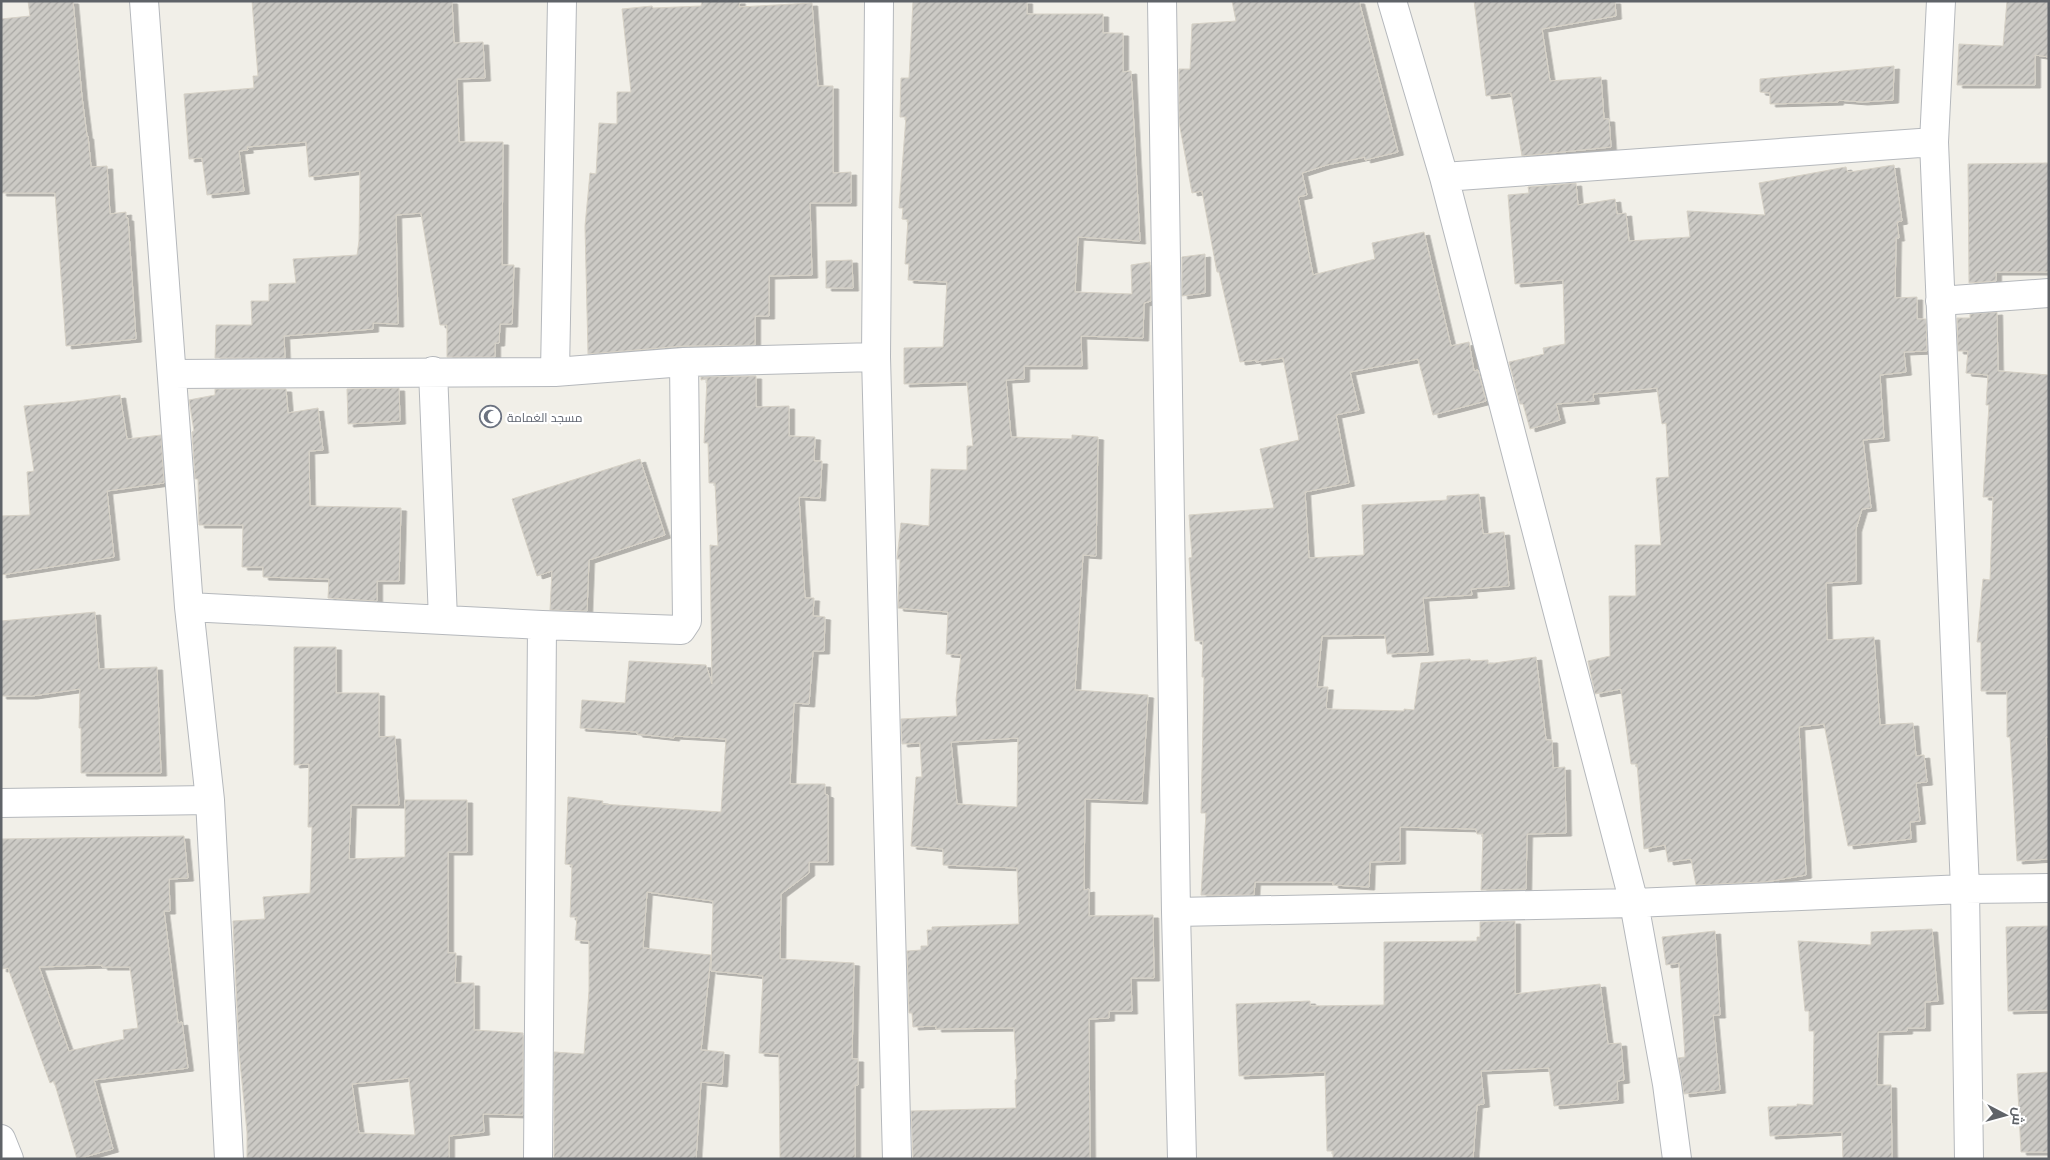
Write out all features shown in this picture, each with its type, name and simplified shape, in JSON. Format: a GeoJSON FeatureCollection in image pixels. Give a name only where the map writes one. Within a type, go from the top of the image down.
{"type":"FeatureCollection","features":[{"type":"Feature","properties":{"kind":"street"},"geometry":{"type":"LineString","coordinates":[[144,1],[189,607],[210,800],[228,1159]]}},
{"type":"Feature","properties":{"kind":"street"},"geometry":{"type":"LineString","coordinates":[[555,372],[562,1]]}},
{"type":"Feature","properties":{"kind":"street"},"geometry":{"type":"LineString","coordinates":[[879,1],[876,357],[896,1159]]}},
{"type":"Feature","properties":{"kind":"street"},"geometry":{"type":"LineString","coordinates":[[1162,1],[1176,912],[1182,1159]]}},
{"type":"Feature","properties":{"kind":"street"},"geometry":{"type":"LineString","coordinates":[[1392,1],[1444,177],[1634,903],[1667,1084],[1677,1159]]}},
{"type":"Feature","properties":{"kind":"street"},"geometry":{"type":"LineString","coordinates":[[1941,1],[1934,142],[1965,889],[1969,1159]]}},
{"type":"Feature","properties":{"kind":"street"},"geometry":{"type":"LineString","coordinates":[[1444,177],[1934,142]]}},
{"type":"Feature","properties":{"kind":"street"},"geometry":{"type":"LineString","coordinates":[[1940,301],[2049,293]]}},
{"type":"Feature","properties":{"kind":"street"},"geometry":{"type":"LineString","coordinates":[[172,374],[433,371],[555,372],[684,362],[876,357]]}},
{"type":"Feature","properties":{"kind":"street"},"geometry":{"type":"LineString","coordinates":[[189,607],[668,631],[681,630],[687,621],[684,362]]}},
{"type":"Feature","properties":{"kind":"street"},"geometry":{"type":"LineString","coordinates":[[433,371],[443,619]]}},
{"type":"Feature","properties":{"kind":"street"},"geometry":{"type":"LineString","coordinates":[[538,1159],[542,625]]}},
{"type":"Feature","properties":{"kind":"street"},"geometry":{"type":"LineString","coordinates":[[1,803],[210,800]]}},
{"type":"Feature","properties":{"kind":"street"},"geometry":{"type":"LineString","coordinates":[[1176,912],[1634,903],[1965,889],[2049,888]]}},
{"type":"Feature","properties":{"kind":"street"},"geometry":{"type":"LineString","coordinates":[[1,1139],[9,1159]]}},
{"type":"Feature","properties":{"kind":"building"},"geometry":{"type":"Polygon","coordinates":[[[28,1],[73,1],[91,167],[107,166],[110,214],[126,212],[126,218],[128,218],[136,339],[66,346],[55,193],[1,193],[1,19],[30,16],[28,1]]]}},
{"type":"Feature","properties":{"kind":"building"},"geometry":{"type":"Polygon","coordinates":[[[252,1],[452,1],[454,43],[483,42],[485,78],[457,79],[459,142],[503,142],[502,265],[514,265],[512,324],[500,324],[499,343],[495,343],[495,357],[447,357],[447,325],[440,325],[421,213],[396,215],[398,324],[373,323],[373,329],[284,336],[285,358],[215,358],[216,325],[252,325],[251,301],[269,301],[269,284],[296,283],[293,259],[357,255],[359,241],[360,171],[309,177],[306,142],[247,147],[248,150],[239,151],[244,191],[207,195],[202,158],[189,159],[184,94],[254,88],[253,76],[258,76],[252,1]]]}},
{"type":"Feature","properties":{"kind":"building"},"geometry":{"type":"Polygon","coordinates":[[[702,1],[740,1],[739,7],[812,3],[818,86],[833,86],[833,173],[851,172],[851,203],[810,203],[812,275],[769,276],[769,316],[755,316],[755,345],[683,346],[588,354],[585,226],[590,173],[596,174],[599,123],[617,124],[617,92],[631,92],[622,9],[652,6],[653,8],[701,6],[702,1]]]}},
{"type":"Feature","properties":{"kind":"building"},"geometry":{"type":"Polygon","coordinates":[[[913,1],[1027,1],[1027,14],[1103,14],[1103,33],[1123,33],[1123,72],[1131,71],[1140,241],[1078,237],[1075,292],[1132,294],[1131,265],[1150,262],[1151,301],[1144,303],[1143,338],[1081,336],[1082,366],[1024,366],[1024,379],[1006,380],[1011,437],[1072,439],[1072,435],[1098,437],[1096,556],[1083,555],[1075,690],[1148,695],[1142,801],[1085,799],[1084,890],[1089,889],[1089,916],[1153,915],[1154,978],[1131,978],[1132,1011],[1109,1011],[1109,1018],[1089,1019],[1090,1159],[913,1159],[911,1111],[1016,1108],[1015,1080],[1017,1079],[1014,1028],[936,1029],[936,1026],[913,1027],[912,1013],[909,1013],[907,951],[921,950],[921,946],[928,946],[927,930],[932,930],[932,927],[1019,924],[1017,868],[943,865],[943,849],[911,846],[916,777],[922,777],[920,743],[902,744],[901,719],[957,716],[956,700],[961,655],[946,654],[948,612],[898,608],[900,559],[897,559],[901,523],[929,526],[931,469],[967,470],[967,446],[973,446],[967,382],[904,384],[904,348],[943,347],[947,282],[908,280],[909,264],[905,264],[908,220],[902,219],[903,208],[899,208],[906,117],[900,117],[901,78],[909,78],[913,1]],[[1018,738],[951,742],[957,804],[1017,807],[1018,738]]]}},
{"type":"Feature","properties":{"kind":"building"},"geometry":{"type":"Polygon","coordinates":[[[1232,1],[1359,1],[1398,152],[1365,160],[1365,157],[1327,165],[1302,173],[1307,195],[1298,197],[1313,275],[1375,259],[1372,243],[1424,232],[1451,346],[1469,342],[1474,371],[1478,370],[1486,401],[1433,415],[1418,359],[1350,372],[1359,410],[1336,415],[1349,483],[1305,492],[1309,558],[1364,555],[1362,505],[1447,500],[1447,496],[1479,494],[1483,534],[1504,532],[1509,586],[1471,589],[1472,595],[1423,598],[1428,652],[1387,654],[1385,635],[1322,636],[1317,687],[1328,687],[1326,707],[1328,709],[1414,710],[1421,663],[1470,659],[1471,661],[1488,660],[1488,664],[1536,657],[1546,740],[1552,740],[1553,768],[1565,767],[1566,833],[1527,834],[1526,889],[1481,890],[1483,834],[1477,834],[1476,829],[1400,827],[1400,861],[1370,862],[1369,887],[1333,885],[1333,882],[1255,882],[1254,895],[1201,895],[1206,813],[1201,813],[1203,641],[1195,641],[1189,558],[1192,557],[1189,515],[1274,508],[1260,449],[1299,440],[1283,358],[1240,362],[1219,272],[1217,272],[1202,191],[1192,193],[1179,122],[1179,69],[1190,69],[1192,24],[1236,21],[1232,1]]]}},
{"type":"Feature","properties":{"kind":"building"},"geometry":{"type":"Polygon","coordinates":[[[1474,1],[1615,1],[1616,16],[1542,29],[1550,81],[1601,77],[1604,119],[1609,119],[1611,147],[1522,156],[1511,93],[1486,96],[1474,1]]]}},
{"type":"Feature","properties":{"kind":"building"},"geometry":{"type":"Polygon","coordinates":[[[2007,1],[2049,1],[2049,57],[2035,55],[2035,85],[1957,85],[1959,44],[2003,46],[2007,1]]]}},
{"type":"Feature","properties":{"kind":"building"},"geometry":{"type":"Polygon","coordinates":[[[1894,66],[1893,100],[1862,102],[1838,100],[1838,102],[1770,104],[1770,93],[1760,92],[1760,79],[1894,66]]]}},
{"type":"Feature","properties":{"kind":"building"},"geometry":{"type":"Polygon","coordinates":[[[2049,163],[2049,272],[1996,272],[1996,281],[1969,283],[1968,164],[2049,163]]]}},
{"type":"Feature","properties":{"kind":"building"},"geometry":{"type":"Polygon","coordinates":[[[1894,165],[1902,221],[1897,222],[1899,238],[1896,238],[1895,298],[1917,297],[1917,319],[1926,319],[1927,351],[1904,352],[1906,372],[1880,375],[1884,438],[1863,440],[1871,508],[1862,509],[1856,529],[1856,581],[1826,583],[1827,640],[1874,637],[1880,725],[1913,723],[1916,756],[1924,755],[1927,782],[1916,783],[1920,821],[1910,822],[1911,839],[1848,846],[1824,724],[1799,727],[1806,875],[1765,882],[1696,885],[1691,859],[1668,862],[1665,845],[1644,849],[1637,764],[1631,764],[1621,689],[1595,694],[1588,661],[1610,656],[1609,596],[1636,596],[1635,545],[1661,545],[1656,478],[1669,477],[1666,423],[1662,424],[1657,388],[1593,394],[1594,401],[1556,404],[1560,420],[1530,429],[1523,404],[1520,404],[1509,362],[1544,354],[1543,348],[1565,344],[1563,280],[1515,284],[1508,195],[1529,193],[1528,187],[1576,183],[1578,205],[1615,199],[1617,214],[1626,213],[1629,241],[1690,237],[1687,211],[1765,215],[1759,183],[1846,167],[1847,171],[1850,172],[1894,165]]]}},
{"type":"Feature","properties":{"kind":"building"},"geometry":{"type":"Polygon","coordinates":[[[1205,254],[1205,293],[1182,296],[1182,257],[1205,254]]]}},
{"type":"Feature","properties":{"kind":"building"},"geometry":{"type":"Polygon","coordinates":[[[852,260],[853,288],[826,288],[826,261],[852,260]]]}},
{"type":"Feature","properties":{"kind":"building"},"geometry":{"type":"Polygon","coordinates":[[[1997,312],[1998,371],[2049,375],[2049,737],[2046,737],[2049,779],[2049,859],[2017,861],[2010,737],[2007,737],[2007,691],[1981,691],[1981,642],[1977,642],[1983,579],[1990,580],[1993,497],[1983,497],[1989,405],[1986,405],[1988,375],[1966,373],[1968,351],[1958,351],[1957,318],[1970,318],[1970,314],[1997,312]]]}},
{"type":"Feature","properties":{"kind":"building"},"geometry":{"type":"Polygon","coordinates":[[[756,376],[756,407],[789,406],[789,436],[815,437],[814,461],[822,461],[820,498],[799,497],[805,598],[814,598],[813,616],[825,617],[824,651],[813,651],[809,704],[794,703],[790,784],[825,784],[825,794],[828,795],[828,862],[809,862],[809,873],[781,894],[780,959],[854,963],[852,1059],[858,1059],[858,1085],[855,1085],[855,1159],[780,1159],[779,1054],[759,1053],[763,976],[711,971],[713,901],[647,892],[643,948],[711,955],[701,1050],[724,1052],[722,1084],[701,1082],[696,1159],[554,1159],[554,1052],[584,1054],[589,991],[589,941],[575,940],[577,917],[570,917],[572,865],[565,864],[568,797],[603,801],[602,804],[721,812],[726,739],[674,736],[674,738],[637,734],[637,732],[580,728],[582,700],[625,703],[629,661],[706,665],[712,684],[710,545],[718,546],[715,483],[709,483],[708,443],[704,443],[707,379],[701,380],[701,377],[756,376]]]}},
{"type":"Feature","properties":{"kind":"building"},"geometry":{"type":"Polygon","coordinates":[[[399,388],[400,421],[348,424],[347,389],[399,388]]]}},
{"type":"Feature","properties":{"kind":"building"},"geometry":{"type":"Polygon","coordinates":[[[215,389],[286,389],[288,413],[318,408],[323,450],[309,451],[310,506],[401,508],[399,581],[377,581],[377,601],[328,598],[329,579],[263,577],[263,567],[242,567],[243,525],[199,525],[198,479],[195,479],[192,432],[194,431],[189,400],[215,395],[215,389]]]}},
{"type":"Feature","properties":{"kind":"building"},"geometry":{"type":"Polygon","coordinates":[[[120,395],[127,439],[161,435],[164,483],[107,491],[114,557],[1,575],[1,516],[30,515],[27,472],[34,471],[24,406],[120,395]]]}},
{"type":"Feature","properties":{"kind":"building"},"geometry":{"type":"Polygon","coordinates":[[[640,459],[665,535],[589,560],[587,611],[550,610],[552,571],[537,576],[512,499],[640,459]]]}},
{"type":"Feature","properties":{"kind":"building"},"geometry":{"type":"Polygon","coordinates":[[[95,612],[99,669],[157,667],[161,773],[81,773],[80,689],[32,696],[1,696],[1,621],[95,612]]]}},
{"type":"Feature","properties":{"kind":"building"},"geometry":{"type":"Polygon","coordinates":[[[294,647],[336,647],[336,693],[379,693],[379,737],[395,736],[399,805],[351,805],[349,859],[405,857],[405,800],[467,800],[467,852],[448,852],[448,953],[456,953],[455,983],[474,983],[474,1030],[523,1033],[523,1115],[483,1114],[484,1132],[449,1136],[449,1159],[247,1159],[247,1132],[239,1052],[233,921],[265,919],[263,897],[310,893],[312,827],[308,827],[309,764],[294,765],[294,647]],[[409,1078],[352,1084],[359,1133],[415,1135],[409,1078]]]}},
{"type":"Feature","properties":{"kind":"building"},"geometry":{"type":"Polygon","coordinates":[[[184,836],[188,878],[169,879],[170,911],[164,911],[178,1023],[182,1022],[188,1068],[94,1080],[113,1149],[77,1159],[54,1081],[50,1083],[8,968],[1,969],[1,839],[184,836]],[[102,965],[39,967],[69,1051],[124,1039],[123,1030],[138,1028],[130,967],[102,967],[102,965]]]}},
{"type":"Feature","properties":{"kind":"building"},"geometry":{"type":"Polygon","coordinates":[[[1515,921],[1515,994],[1600,984],[1608,1044],[1621,1043],[1624,1080],[1617,1081],[1618,1100],[1554,1106],[1549,1068],[1481,1071],[1484,1104],[1477,1105],[1473,1159],[1333,1159],[1333,1151],[1327,1151],[1325,1072],[1239,1076],[1236,1004],[1310,1001],[1310,1006],[1384,1005],[1384,942],[1477,941],[1477,937],[1480,937],[1480,922],[1515,921]]]}},
{"type":"Feature","properties":{"kind":"building"},"geometry":{"type":"Polygon","coordinates":[[[2049,926],[2049,1010],[2008,1011],[2006,927],[2049,926]]]}},
{"type":"Feature","properties":{"kind":"building"},"geometry":{"type":"Polygon","coordinates":[[[1932,929],[1938,1001],[1925,1002],[1925,1028],[1907,1028],[1907,1031],[1878,1032],[1877,1085],[1891,1085],[1892,1159],[1843,1159],[1842,1132],[1770,1136],[1768,1107],[1797,1106],[1797,1104],[1813,1105],[1814,1031],[1809,1031],[1809,1011],[1805,1011],[1798,941],[1871,945],[1871,932],[1932,929]]]}},
{"type":"Feature","properties":{"kind":"building"},"geometry":{"type":"Polygon","coordinates":[[[1715,931],[1720,1015],[1713,1015],[1720,1090],[1684,1094],[1678,1058],[1685,1057],[1679,963],[1666,965],[1662,937],[1715,931]]]}},
{"type":"Feature","properties":{"kind":"building"},"geometry":{"type":"Polygon","coordinates":[[[2049,1072],[2049,1152],[2021,1152],[2017,1074],[2049,1072]]]}},
{"type":"Feature","properties":{"kind":"place","name":"مسجد الغمامة"},"geometry":{"type":"Point","coordinates":[491,417]}}]}
